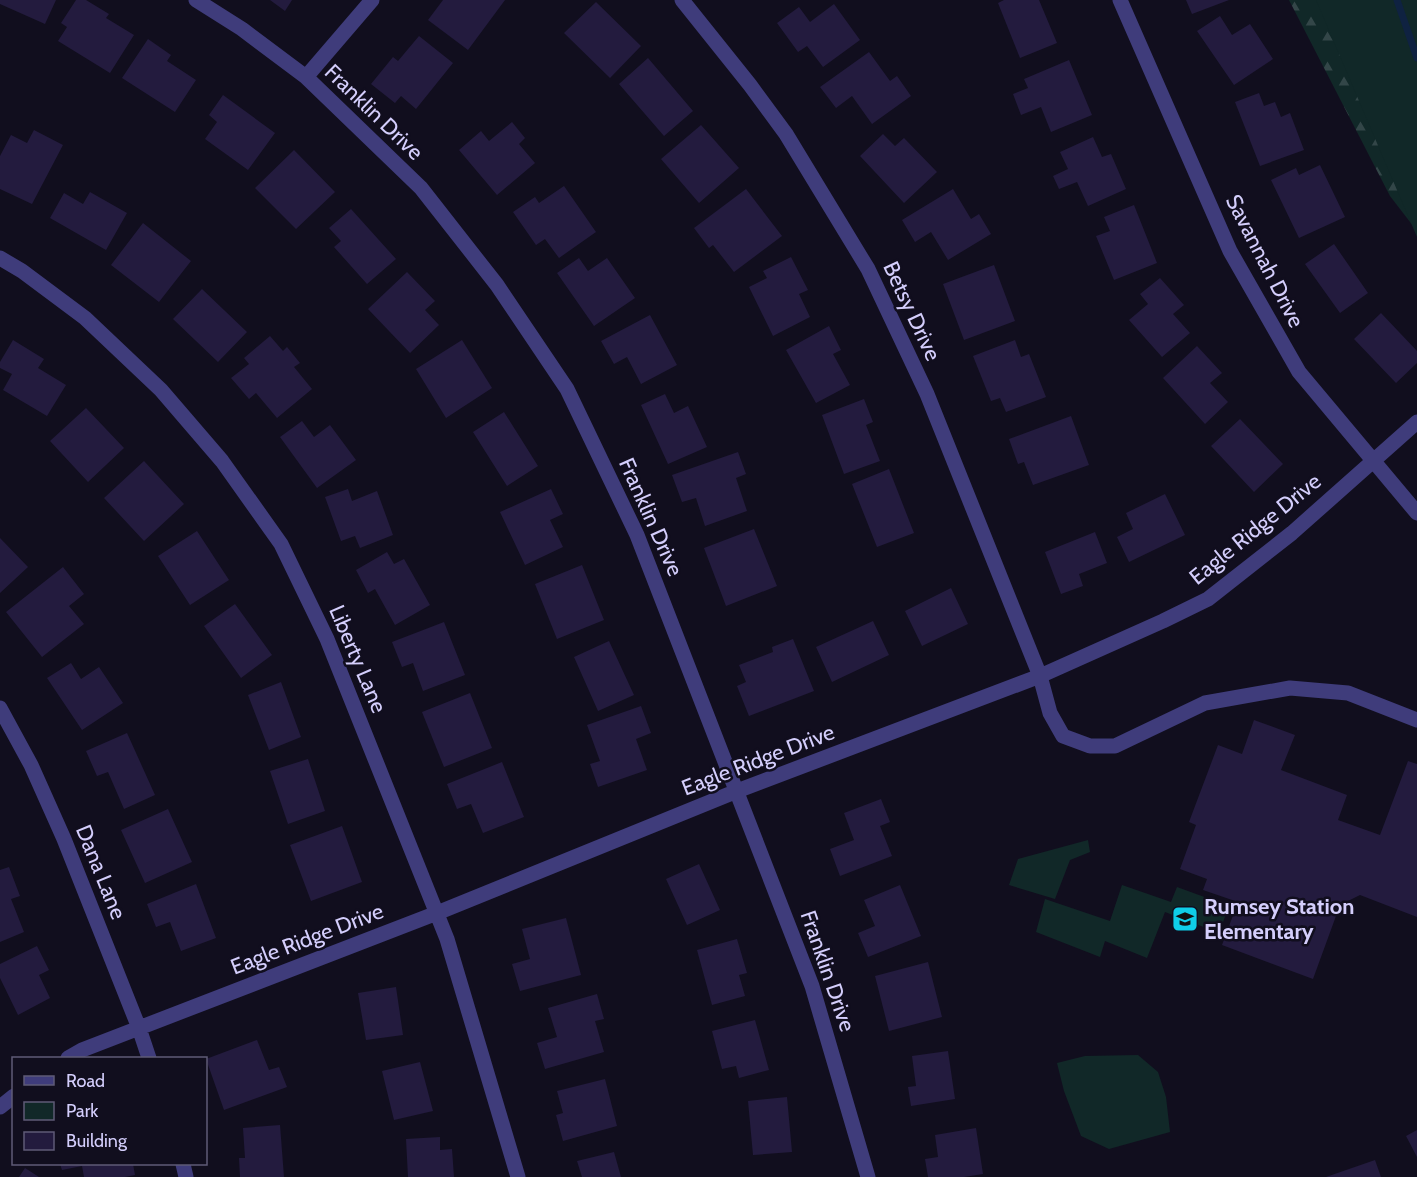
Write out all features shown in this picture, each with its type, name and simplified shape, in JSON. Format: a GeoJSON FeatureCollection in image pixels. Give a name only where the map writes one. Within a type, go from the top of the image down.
{"type":"FeatureCollection","features":[{"type":"Feature","properties":{"kind":"street","name":"Franklin Drive"},"geometry":{"type":"LineString","coordinates":[[196,0],[242,29],[306,77],[421,188],[497,285],[567,389],[637,535],[812,986],[868,1177]]}},
{"type":"Feature","properties":{"kind":"street"},"geometry":{"type":"LineString","coordinates":[[306,77],[372,0]]}},
{"type":"Feature","properties":{"kind":"street","name":"Betsy Drive"},"geometry":{"type":"LineString","coordinates":[[682,0],[786,134],[868,269],[927,394],[1040,676],[1050,713],[1063,736],[1090,746],[1115,746],[1205,703],[1290,688],[1348,693],[1417,720]]}},
{"type":"Feature","properties":{"kind":"street","name":"Savannah Drive"},"geometry":{"type":"LineString","coordinates":[[1120,0],[1230,251],[1299,372],[1417,513]]}},
{"type":"Feature","properties":{"kind":"street","name":"Liberty Lane"},"geometry":{"type":"LineString","coordinates":[[0,258],[22,271],[85,318],[161,390],[222,461],[280,544],[327,639],[437,913],[450,949],[518,1177]]}},
{"type":"Feature","properties":{"kind":"street","name":"Eagle Ridge Drive"},"geometry":{"type":"LineString","coordinates":[[71,1057],[82,1050],[437,913],[737,791],[1040,676],[1208,599],[1292,533],[1417,423]]}},
{"type":"Feature","properties":{"kind":"street","name":"Dana Lane"},"geometry":{"type":"LineString","coordinates":[[0,708],[31,765],[54,818],[139,1028],[148,1057]]}},
{"type":"Feature","properties":{"kind":"street"},"geometry":{"type":"LineString","coordinates":[[0,1107],[12,1098]]}},
{"type":"Feature","properties":{"kind":"green space"},"geometry":{"type":"Polygon","coordinates":[[[1289,0],[1417,0],[1417,231],[1390,196],[1289,0]]]}},
{"type":"Feature","properties":{"kind":"green space"},"geometry":{"type":"Polygon","coordinates":[[[1316,0],[1417,0],[1417,237],[1316,0]]]}},
{"type":"Feature","properties":{"kind":"green space"},"geometry":{"type":"Polygon","coordinates":[[[1088,840],[1090,852],[1070,860],[1055,899],[1009,885],[1018,859],[1088,840]]]}},
{"type":"Feature","properties":{"kind":"green space"},"geometry":{"type":"Polygon","coordinates":[[[1122,885],[1171,902],[1177,887],[1229,906],[1219,933],[1165,912],[1147,958],[1105,941],[1100,957],[1036,932],[1045,899],[1110,921],[1122,885]]]}},
{"type":"Feature","properties":{"kind":"green space"},"geometry":{"type":"Polygon","coordinates":[[[1138,1055],[1158,1072],[1166,1097],[1170,1132],[1109,1149],[1081,1136],[1064,1091],[1057,1063],[1085,1056],[1138,1055]]]}},
{"type":"Feature","properties":{"kind":"building"},"geometry":{"type":"Polygon","coordinates":[[[0,0],[56,0],[45,24],[0,4],[0,0]]]}},
{"type":"Feature","properties":{"kind":"building"},"geometry":{"type":"Polygon","coordinates":[[[76,0],[86,0],[109,14],[106,18],[134,35],[110,73],[58,41],[67,27],[61,23],[76,0]]]}},
{"type":"Feature","properties":{"kind":"building"},"geometry":{"type":"Polygon","coordinates":[[[270,0],[292,0],[285,11],[270,0]]]}},
{"type":"Feature","properties":{"kind":"building"},"geometry":{"type":"Polygon","coordinates":[[[443,0],[505,0],[468,50],[428,20],[443,0]]]}},
{"type":"Feature","properties":{"kind":"building"},"geometry":{"type":"Polygon","coordinates":[[[1004,0],[1039,0],[1057,43],[1020,58],[998,3],[1004,0]]]}},
{"type":"Feature","properties":{"kind":"building"},"geometry":{"type":"Polygon","coordinates":[[[1186,0],[1229,0],[1192,14],[1186,0]]]}},
{"type":"Feature","properties":{"kind":"building"},"geometry":{"type":"Polygon","coordinates":[[[596,2],[641,46],[610,78],[564,33],[596,2]]]}},
{"type":"Feature","properties":{"kind":"building"},"geometry":{"type":"Polygon","coordinates":[[[834,4],[860,40],[823,67],[807,46],[798,52],[777,23],[799,7],[810,22],[834,4]]]}},
{"type":"Feature","properties":{"kind":"building"},"geometry":{"type":"Polygon","coordinates":[[[1220,16],[1232,35],[1250,24],[1273,59],[1234,85],[1197,31],[1220,16]]]}},
{"type":"Feature","properties":{"kind":"building"},"geometry":{"type":"Polygon","coordinates":[[[419,36],[453,63],[416,109],[401,96],[395,103],[371,84],[393,57],[398,61],[419,36]]]}},
{"type":"Feature","properties":{"kind":"building"},"geometry":{"type":"Polygon","coordinates":[[[148,39],[171,55],[167,61],[196,80],[175,112],[122,78],[148,39]]]}},
{"type":"Feature","properties":{"kind":"building"},"geometry":{"type":"Polygon","coordinates":[[[869,52],[890,81],[897,76],[911,96],[872,124],[852,96],[836,108],[820,87],[869,52]]]}},
{"type":"Feature","properties":{"kind":"building"},"geometry":{"type":"Polygon","coordinates":[[[648,58],[693,111],[664,136],[619,84],[648,58]]]}},
{"type":"Feature","properties":{"kind":"building"},"geometry":{"type":"Polygon","coordinates":[[[1069,60],[1092,115],[1051,132],[1041,107],[1021,115],[1013,94],[1028,88],[1024,79],[1069,60]]]}},
{"type":"Feature","properties":{"kind":"building"},"geometry":{"type":"Polygon","coordinates":[[[1259,93],[1264,106],[1275,102],[1281,117],[1290,113],[1304,150],[1260,166],[1235,102],[1259,93]]]}},
{"type":"Feature","properties":{"kind":"building"},"geometry":{"type":"Polygon","coordinates":[[[223,95],[275,133],[248,170],[205,139],[217,122],[209,115],[223,95]]]}},
{"type":"Feature","properties":{"kind":"building"},"geometry":{"type":"Polygon","coordinates":[[[512,122],[525,138],[519,144],[535,163],[497,195],[459,150],[481,131],[489,141],[512,122]]]}},
{"type":"Feature","properties":{"kind":"building"},"geometry":{"type":"Polygon","coordinates":[[[701,125],[739,168],[699,203],[661,159],[701,125]]]}},
{"type":"Feature","properties":{"kind":"building"},"geometry":{"type":"Polygon","coordinates":[[[34,130],[63,145],[32,204],[0,189],[0,156],[11,135],[27,143],[34,130]]]}},
{"type":"Feature","properties":{"kind":"building"},"geometry":{"type":"Polygon","coordinates":[[[883,134],[895,146],[904,138],[937,172],[904,203],[860,156],[883,134]]]}},
{"type":"Feature","properties":{"kind":"building"},"geometry":{"type":"Polygon","coordinates":[[[1093,137],[1102,157],[1111,154],[1126,189],[1088,206],[1077,182],[1059,189],[1053,176],[1068,169],[1060,152],[1093,137]]]}},
{"type":"Feature","properties":{"kind":"building"},"geometry":{"type":"Polygon","coordinates":[[[294,150],[335,192],[296,229],[255,188],[294,150]]]}},
{"type":"Feature","properties":{"kind":"building"},"geometry":{"type":"Polygon","coordinates":[[[1320,165],[1345,217],[1299,238],[1271,180],[1296,168],[1299,175],[1320,165]]]}},
{"type":"Feature","properties":{"kind":"building"},"geometry":{"type":"Polygon","coordinates":[[[564,186],[596,232],[559,258],[545,239],[536,245],[513,212],[535,197],[539,203],[564,186]]]}},
{"type":"Feature","properties":{"kind":"building"},"geometry":{"type":"Polygon","coordinates":[[[746,189],[782,236],[734,272],[713,245],[709,248],[694,228],[746,189]]]}},
{"type":"Feature","properties":{"kind":"building"},"geometry":{"type":"Polygon","coordinates":[[[953,189],[971,219],[979,214],[991,234],[948,260],[931,232],[915,242],[902,220],[953,189]]]}},
{"type":"Feature","properties":{"kind":"building"},"geometry":{"type":"Polygon","coordinates":[[[90,192],[127,213],[106,250],[50,218],[64,193],[83,204],[90,192]]]}},
{"type":"Feature","properties":{"kind":"building"},"geometry":{"type":"Polygon","coordinates":[[[1134,205],[1157,263],[1114,280],[1096,236],[1110,231],[1104,217],[1134,205]]]}},
{"type":"Feature","properties":{"kind":"building"},"geometry":{"type":"Polygon","coordinates":[[[351,209],[396,259],[367,284],[334,247],[341,241],[329,228],[351,209]]]}},
{"type":"Feature","properties":{"kind":"building"},"geometry":{"type":"Polygon","coordinates":[[[143,223],[191,261],[159,302],[111,265],[143,223]]]}},
{"type":"Feature","properties":{"kind":"building"},"geometry":{"type":"Polygon","coordinates":[[[1334,244],[1368,293],[1340,313],[1305,264],[1334,244]]]}},
{"type":"Feature","properties":{"kind":"building"},"geometry":{"type":"Polygon","coordinates":[[[791,257],[808,290],[799,294],[810,317],[773,336],[749,287],[767,278],[763,271],[791,257]]]}},
{"type":"Feature","properties":{"kind":"building"},"geometry":{"type":"Polygon","coordinates":[[[579,258],[588,271],[607,258],[635,298],[594,326],[557,273],[579,258]]]}},
{"type":"Feature","properties":{"kind":"building"},"geometry":{"type":"Polygon","coordinates":[[[994,265],[1015,321],[964,340],[943,284],[994,265]]]}},
{"type":"Feature","properties":{"kind":"building"},"geometry":{"type":"Polygon","coordinates":[[[407,272],[435,301],[425,310],[439,325],[410,353],[368,309],[407,272]]]}},
{"type":"Feature","properties":{"kind":"building"},"geometry":{"type":"Polygon","coordinates":[[[1160,278],[1184,305],[1173,314],[1190,333],[1162,357],[1129,320],[1148,304],[1140,294],[1160,278]]]}},
{"type":"Feature","properties":{"kind":"building"},"geometry":{"type":"Polygon","coordinates":[[[202,289],[247,332],[218,362],[173,319],[202,289]]]}},
{"type":"Feature","properties":{"kind":"building"},"geometry":{"type":"Polygon","coordinates":[[[1381,313],[1417,351],[1417,363],[1396,383],[1354,339],[1381,313]]]}},
{"type":"Feature","properties":{"kind":"building"},"geometry":{"type":"Polygon","coordinates":[[[650,315],[677,365],[641,384],[627,357],[614,364],[601,341],[650,315]]]}},
{"type":"Feature","properties":{"kind":"building"},"geometry":{"type":"Polygon","coordinates":[[[829,326],[841,350],[833,354],[850,385],[816,403],[786,350],[829,326]]]}},
{"type":"Feature","properties":{"kind":"building"},"geometry":{"type":"Polygon","coordinates":[[[270,336],[283,351],[287,347],[300,363],[294,367],[312,389],[277,418],[256,393],[249,399],[231,378],[249,364],[244,358],[270,336]]]}},
{"type":"Feature","properties":{"kind":"building"},"geometry":{"type":"Polygon","coordinates":[[[13,340],[44,359],[38,368],[66,385],[47,416],[3,390],[12,374],[0,368],[0,362],[13,340]]]}},
{"type":"Feature","properties":{"kind":"building"},"geometry":{"type":"Polygon","coordinates":[[[462,340],[492,388],[446,418],[416,369],[462,340]]]}},
{"type":"Feature","properties":{"kind":"building"},"geometry":{"type":"Polygon","coordinates":[[[1015,340],[1021,357],[1029,354],[1046,397],[1006,412],[1000,398],[991,401],[973,356],[1015,340]]]}},
{"type":"Feature","properties":{"kind":"building"},"geometry":{"type":"Polygon","coordinates":[[[1197,346],[1222,373],[1210,383],[1228,402],[1205,424],[1163,378],[1197,346]]]}},
{"type":"Feature","properties":{"kind":"building"},"geometry":{"type":"Polygon","coordinates":[[[665,394],[674,413],[688,406],[707,447],[668,464],[641,405],[665,394]]]}},
{"type":"Feature","properties":{"kind":"building"},"geometry":{"type":"Polygon","coordinates":[[[864,399],[873,422],[866,425],[880,461],[844,474],[822,415],[864,399]]]}},
{"type":"Feature","properties":{"kind":"building"},"geometry":{"type":"Polygon","coordinates":[[[86,408],[124,448],[88,482],[50,441],[86,408]]]}},
{"type":"Feature","properties":{"kind":"building"},"geometry":{"type":"Polygon","coordinates":[[[504,412],[538,466],[507,486],[473,432],[504,412]]]}},
{"type":"Feature","properties":{"kind":"building"},"geometry":{"type":"Polygon","coordinates":[[[1071,416],[1089,465],[1033,485],[1024,462],[1018,464],[1009,439],[1071,416]]]}},
{"type":"Feature","properties":{"kind":"building"},"geometry":{"type":"Polygon","coordinates":[[[1240,419],[1283,464],[1254,492],[1211,446],[1240,419]]]}},
{"type":"Feature","properties":{"kind":"building"},"geometry":{"type":"Polygon","coordinates":[[[302,421],[314,437],[330,425],[356,460],[317,488],[280,437],[302,421]]]}},
{"type":"Feature","properties":{"kind":"building"},"geometry":{"type":"Polygon","coordinates":[[[738,452],[746,474],[736,478],[747,511],[705,526],[696,498],[682,502],[672,475],[738,452]]]}},
{"type":"Feature","properties":{"kind":"building"},"geometry":{"type":"Polygon","coordinates":[[[144,461],[184,504],[144,541],[104,498],[144,461]]]}},
{"type":"Feature","properties":{"kind":"building"},"geometry":{"type":"Polygon","coordinates":[[[889,469],[914,533],[877,547],[852,484],[889,469]]]}},
{"type":"Feature","properties":{"kind":"building"},"geometry":{"type":"Polygon","coordinates":[[[348,489],[352,501],[377,491],[393,535],[360,548],[355,536],[341,541],[325,497],[348,489]]]}},
{"type":"Feature","properties":{"kind":"building"},"geometry":{"type":"Polygon","coordinates":[[[551,489],[563,514],[550,520],[563,547],[525,565],[500,512],[551,489]]]}},
{"type":"Feature","properties":{"kind":"building"},"geometry":{"type":"Polygon","coordinates":[[[1165,494],[1185,535],[1129,562],[1117,537],[1133,529],[1126,513],[1165,494]]]}},
{"type":"Feature","properties":{"kind":"building"},"geometry":{"type":"Polygon","coordinates":[[[754,529],[777,586],[726,606],[704,548],[754,529]]]}},
{"type":"Feature","properties":{"kind":"building"},"geometry":{"type":"Polygon","coordinates":[[[197,531],[229,580],[190,605],[158,556],[197,531]]]}},
{"type":"Feature","properties":{"kind":"building"},"geometry":{"type":"Polygon","coordinates":[[[1095,532],[1107,563],[1079,574],[1083,586],[1061,594],[1045,552],[1095,532]]]}},
{"type":"Feature","properties":{"kind":"building"},"geometry":{"type":"Polygon","coordinates":[[[0,538],[28,567],[0,593],[0,538]]]}},
{"type":"Feature","properties":{"kind":"building"},"geometry":{"type":"Polygon","coordinates":[[[387,552],[394,564],[404,559],[430,605],[395,625],[375,589],[368,593],[356,570],[387,552]]]}},
{"type":"Feature","properties":{"kind":"building"},"geometry":{"type":"Polygon","coordinates":[[[582,565],[604,620],[557,639],[535,584],[582,565]]]}},
{"type":"Feature","properties":{"kind":"building"},"geometry":{"type":"Polygon","coordinates":[[[63,567],[84,594],[69,606],[84,624],[42,657],[6,612],[63,567]]]}},
{"type":"Feature","properties":{"kind":"building"},"geometry":{"type":"Polygon","coordinates":[[[951,588],[968,624],[922,646],[905,611],[951,588]]]}},
{"type":"Feature","properties":{"kind":"building"},"geometry":{"type":"Polygon","coordinates":[[[235,604],[272,655],[241,678],[204,626],[235,604]]]}},
{"type":"Feature","properties":{"kind":"building"},"geometry":{"type":"Polygon","coordinates":[[[873,621],[889,655],[832,682],[816,647],[873,621]]]}},
{"type":"Feature","properties":{"kind":"building"},"geometry":{"type":"Polygon","coordinates":[[[444,622],[465,675],[423,691],[413,663],[402,667],[392,642],[444,622]]]}},
{"type":"Feature","properties":{"kind":"building"},"geometry":{"type":"Polygon","coordinates":[[[793,639],[814,691],[749,716],[737,686],[746,682],[739,665],[773,652],[772,647],[793,639]]]}},
{"type":"Feature","properties":{"kind":"building"},"geometry":{"type":"Polygon","coordinates":[[[609,641],[634,695],[598,711],[574,657],[609,641]]]}},
{"type":"Feature","properties":{"kind":"building"},"geometry":{"type":"Polygon","coordinates":[[[71,663],[81,679],[99,667],[123,703],[82,730],[47,678],[71,663]]]}},
{"type":"Feature","properties":{"kind":"building"},"geometry":{"type":"Polygon","coordinates":[[[281,682],[301,737],[269,750],[248,695],[281,682]]]}},
{"type":"Feature","properties":{"kind":"building"},"geometry":{"type":"Polygon","coordinates":[[[470,693],[492,748],[444,767],[422,712],[470,693]]]}},
{"type":"Feature","properties":{"kind":"building"},"geometry":{"type":"Polygon","coordinates":[[[641,706],[651,733],[636,739],[647,770],[598,787],[590,764],[600,761],[587,725],[641,706]]]}},
{"type":"Feature","properties":{"kind":"building"},"geometry":{"type":"Polygon","coordinates":[[[1254,720],[1295,735],[1281,770],[1347,795],[1338,820],[1380,835],[1408,761],[1417,764],[1417,917],[1360,895],[1340,905],[1313,979],[1222,945],[1238,902],[1203,890],[1207,879],[1180,869],[1196,825],[1189,822],[1218,745],[1242,754],[1254,720]]]}},
{"type":"Feature","properties":{"kind":"building"},"geometry":{"type":"Polygon","coordinates":[[[127,733],[155,795],[124,809],[108,772],[97,776],[86,751],[127,733]]]}},
{"type":"Feature","properties":{"kind":"building"},"geometry":{"type":"Polygon","coordinates":[[[308,759],[325,811],[288,824],[270,771],[308,759]]]}},
{"type":"Feature","properties":{"kind":"building"},"geometry":{"type":"Polygon","coordinates":[[[502,762],[524,817],[483,833],[471,804],[457,809],[447,784],[502,762]]]}},
{"type":"Feature","properties":{"kind":"building"},"geometry":{"type":"Polygon","coordinates":[[[881,799],[890,822],[880,826],[892,856],[840,876],[830,849],[854,840],[844,813],[881,799]]]}},
{"type":"Feature","properties":{"kind":"building"},"geometry":{"type":"Polygon","coordinates":[[[168,809],[192,862],[145,883],[121,830],[168,809]]]}},
{"type":"Feature","properties":{"kind":"building"},"geometry":{"type":"Polygon","coordinates":[[[342,826],[362,882],[311,901],[290,845],[342,826]]]}},
{"type":"Feature","properties":{"kind":"building"},"geometry":{"type":"Polygon","coordinates":[[[699,864],[720,910],[687,925],[666,879],[699,864]]]}},
{"type":"Feature","properties":{"kind":"building"},"geometry":{"type":"Polygon","coordinates":[[[9,867],[20,896],[11,899],[24,932],[0,942],[0,870],[9,867]]]}},
{"type":"Feature","properties":{"kind":"building"},"geometry":{"type":"Polygon","coordinates":[[[196,884],[216,938],[181,951],[170,922],[156,927],[147,904],[196,884]]]}},
{"type":"Feature","properties":{"kind":"building"},"geometry":{"type":"Polygon","coordinates":[[[900,885],[921,936],[868,957],[858,933],[875,926],[864,900],[900,885]]]}},
{"type":"Feature","properties":{"kind":"building"},"geometry":{"type":"Polygon","coordinates":[[[566,918],[581,975],[520,991],[512,964],[530,959],[522,929],[566,918]]]}},
{"type":"Feature","properties":{"kind":"building"},"geometry":{"type":"Polygon","coordinates":[[[737,939],[747,973],[739,975],[745,996],[712,1005],[697,950],[737,939]]]}},
{"type":"Feature","properties":{"kind":"building"},"geometry":{"type":"Polygon","coordinates":[[[37,946],[49,970],[39,975],[50,998],[18,1015],[0,978],[0,964],[37,946]]]}},
{"type":"Feature","properties":{"kind":"building"},"geometry":{"type":"Polygon","coordinates":[[[928,962],[942,1017],[889,1031],[875,976],[928,962]]]}},
{"type":"Feature","properties":{"kind":"building"},"geometry":{"type":"Polygon","coordinates":[[[396,987],[403,1035],[366,1040],[358,993],[396,987]]]}},
{"type":"Feature","properties":{"kind":"building"},"geometry":{"type":"Polygon","coordinates":[[[597,994],[604,1019],[595,1021],[604,1052],[545,1069],[537,1043],[557,1037],[548,1008],[597,994]]]}},
{"type":"Feature","properties":{"kind":"building"},"geometry":{"type":"Polygon","coordinates":[[[755,1020],[769,1070],[739,1078],[736,1066],[722,1069],[712,1031],[755,1020]]]}},
{"type":"Feature","properties":{"kind":"building"},"geometry":{"type":"Polygon","coordinates":[[[257,1040],[269,1070],[279,1067],[287,1087],[224,1110],[207,1059],[257,1040]]]}},
{"type":"Feature","properties":{"kind":"building"},"geometry":{"type":"Polygon","coordinates":[[[948,1051],[955,1099],[911,1106],[908,1087],[916,1086],[912,1056],[948,1051]]]}},
{"type":"Feature","properties":{"kind":"building"},"geometry":{"type":"Polygon","coordinates":[[[420,1062],[433,1111],[394,1120],[382,1071],[420,1062]]]}},
{"type":"Feature","properties":{"kind":"building"},"geometry":{"type":"Polygon","coordinates":[[[605,1079],[617,1126],[563,1141],[556,1115],[563,1113],[557,1091],[605,1079]]]}},
{"type":"Feature","properties":{"kind":"building"},"geometry":{"type":"Polygon","coordinates":[[[787,1097],[792,1152],[753,1155],[748,1101],[787,1097]]]}},
{"type":"Feature","properties":{"kind":"building"},"geometry":{"type":"Polygon","coordinates":[[[280,1125],[284,1177],[240,1177],[239,1158],[245,1158],[243,1128],[280,1125]]]}},
{"type":"Feature","properties":{"kind":"building"},"geometry":{"type":"Polygon","coordinates":[[[976,1128],[983,1174],[964,1177],[928,1177],[925,1159],[938,1157],[935,1135],[976,1128]]]}},
{"type":"Feature","properties":{"kind":"building"},"geometry":{"type":"Polygon","coordinates":[[[1417,1130],[1417,1157],[1406,1136],[1417,1130]]]}},
{"type":"Feature","properties":{"kind":"building"},"geometry":{"type":"Polygon","coordinates":[[[440,1137],[440,1150],[452,1149],[454,1177],[408,1177],[406,1139],[440,1137]]]}},
{"type":"Feature","properties":{"kind":"building"},"geometry":{"type":"Polygon","coordinates":[[[614,1152],[621,1177],[582,1177],[577,1161],[614,1152]]]}},
{"type":"Feature","properties":{"kind":"building"},"geometry":{"type":"Polygon","coordinates":[[[1375,1160],[1381,1177],[1326,1177],[1375,1160]]]}},
{"type":"Feature","properties":{"kind":"building"},"geometry":{"type":"Polygon","coordinates":[[[60,1165],[133,1165],[135,1175],[84,1177],[82,1166],[62,1170],[60,1165]]]}},
{"type":"Feature","properties":{"kind":"building"},"geometry":{"type":"Polygon","coordinates":[[[25,1168],[39,1177],[19,1177],[25,1168]]]}},
{"type":"Feature","properties":{"kind":"waterway"},"geometry":{"type":"LineString","coordinates":[[1397,0],[1417,58]]}},
{"type":"Feature","properties":{"kind":"place","name":"Rumsey Station Elementary"},"geometry":{"type":"Point","coordinates":[1185,919]}}]}
